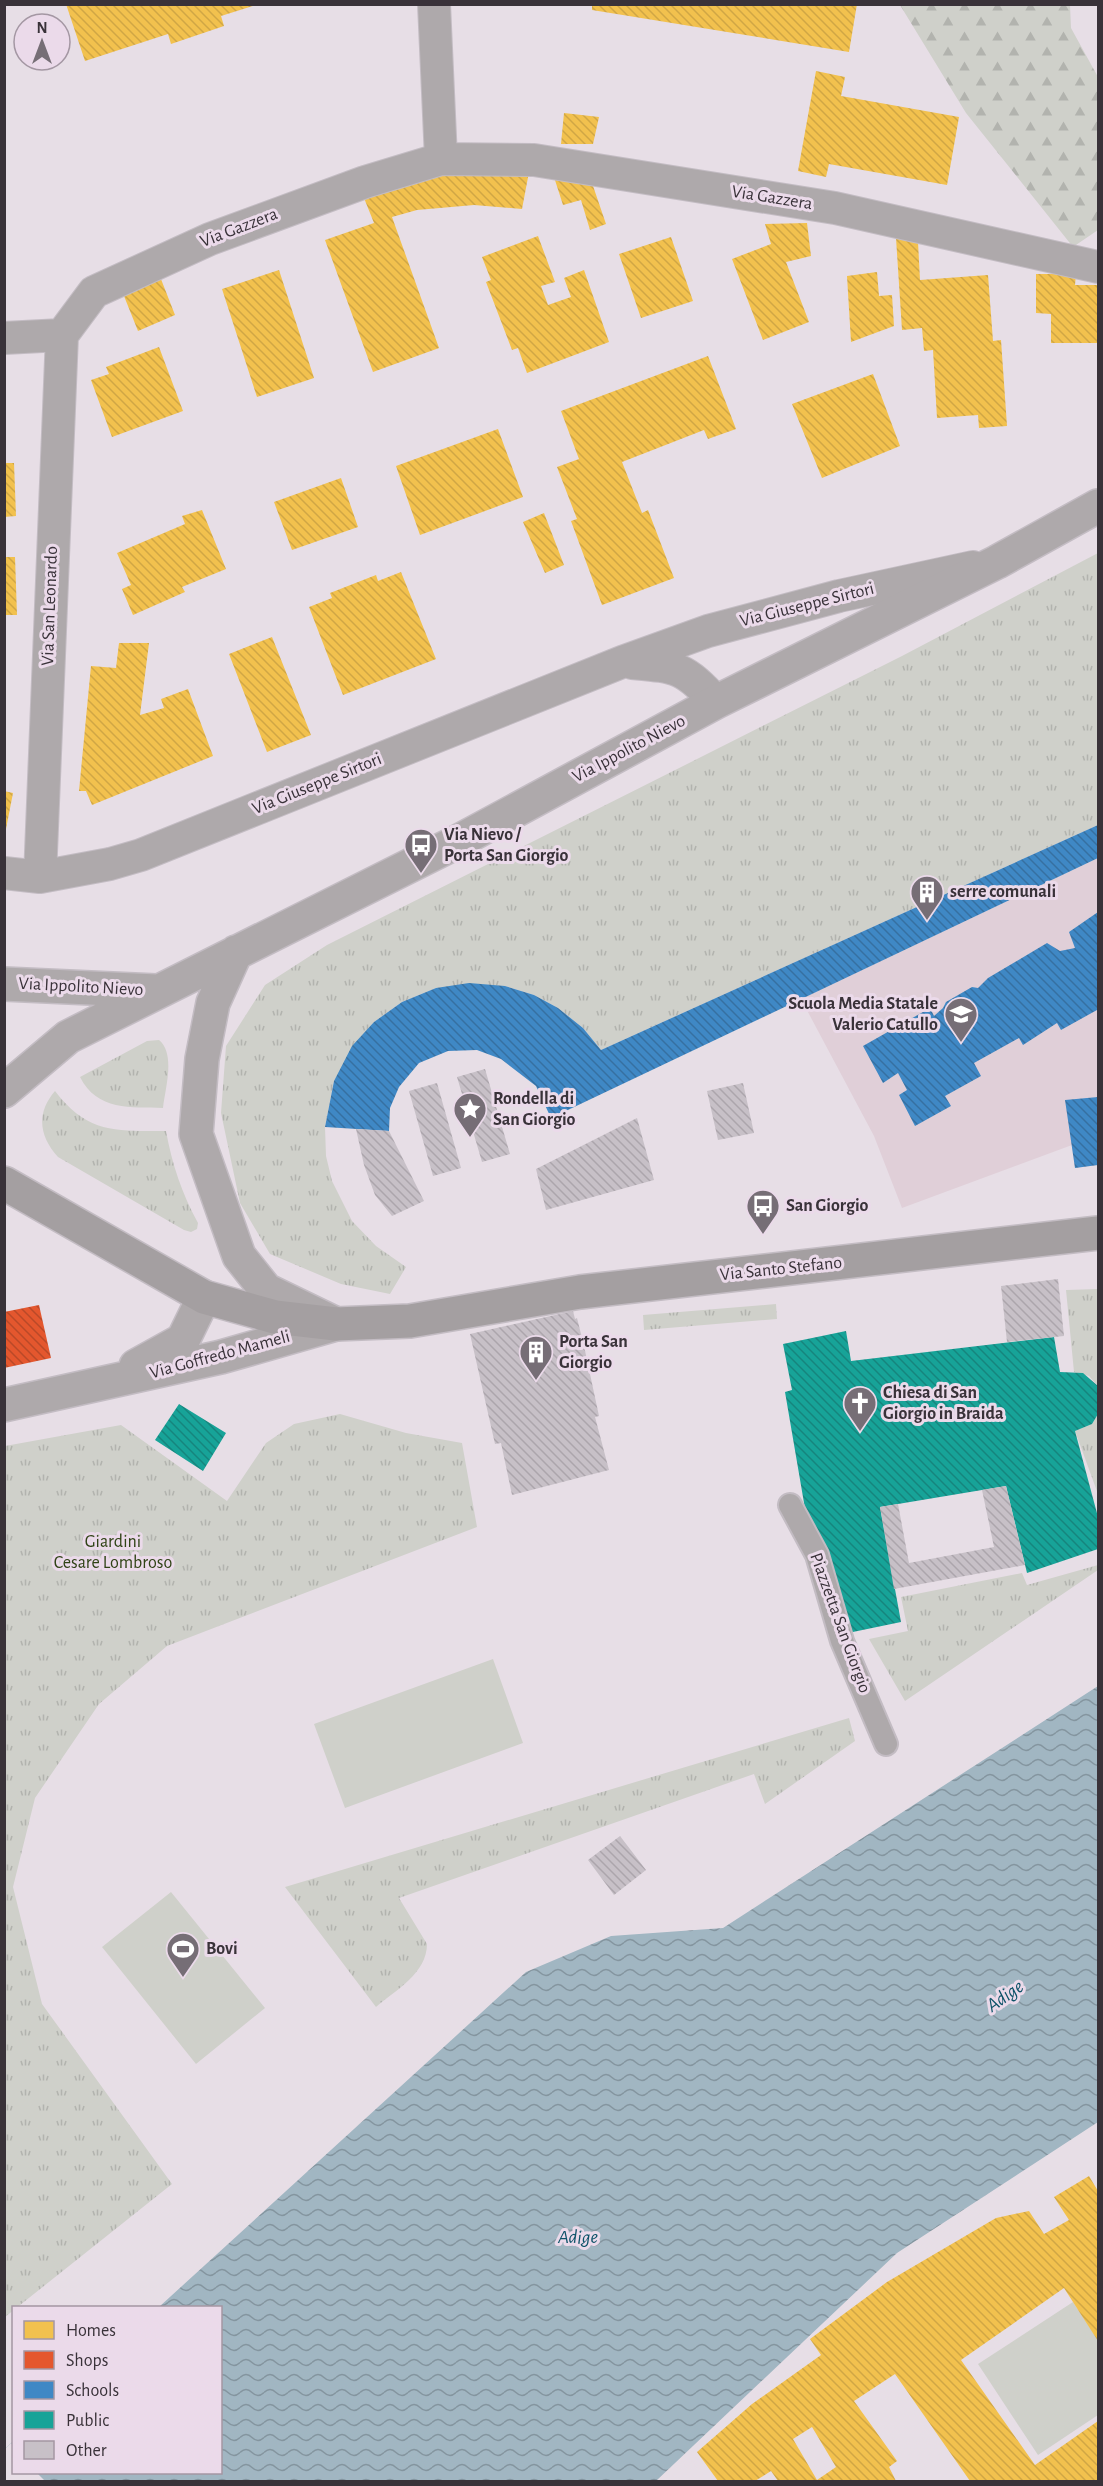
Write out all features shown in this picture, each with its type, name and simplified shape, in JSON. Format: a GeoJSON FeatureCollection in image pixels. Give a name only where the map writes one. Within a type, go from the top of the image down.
{"type":"FeatureCollection","features":[{"type":"Feature","properties":{"kind":"main road","name":"Via Goffredo Mameli"},"geometry":{"type":"LineString","coordinates":[[4,1183],[204,1297],[275,1317],[336,1324],[410,1321],[465,1311]]}},
{"type":"Feature","properties":{"kind":"main road","name":"Via Santo Stefano"},"geometry":{"type":"LineString","coordinates":[[465,1311],[580,1292],[1098,1233]]}},
{"type":"Feature","properties":{"kind":"street"},"geometry":{"type":"LineString","coordinates":[[434,4],[441,159]]}},
{"type":"Feature","properties":{"kind":"street","name":"Via Gazzera"},"geometry":{"type":"LineString","coordinates":[[62,336],[94,292],[210,238],[364,182],[441,159],[534,160],[835,208],[1098,267]]}},
{"type":"Feature","properties":{"kind":"street"},"geometry":{"type":"LineString","coordinates":[[4,338],[62,336]]}},
{"type":"Feature","properties":{"kind":"street","name":"Via San Leonardo"},"geometry":{"type":"LineString","coordinates":[[40,877],[62,336]]}},
{"type":"Feature","properties":{"kind":"street","name":"Via Ippolito Nievo"},"geometry":{"type":"LineString","coordinates":[[4,1091],[68,1036],[457,842],[716,702],[997,562],[1098,506]]}},
{"type":"Feature","properties":{"kind":"street","name":"Via Giuseppe Sirtori"},"geometry":{"type":"LineString","coordinates":[[4,873],[40,877],[110,864],[141,855],[622,662],[708,630],[839,596],[997,562]]}},
{"type":"Feature","properties":{"kind":"street","name":"Via Giuseppe Sirtori"},"geometry":{"type":"LineString","coordinates":[[622,662],[674,667],[694,678],[716,702]]}},
{"type":"Feature","properties":{"kind":"street"},"geometry":{"type":"LineString","coordinates":[[236,952],[213,1003],[202,1059],[196,1134],[226,1226],[239,1256],[266,1290],[336,1324]]}},
{"type":"Feature","properties":{"kind":"street","name":"Via Ippolito Nievo"},"geometry":{"type":"LineString","coordinates":[[4,984],[158,991]]}},
{"type":"Feature","properties":{"kind":"street","name":"Via Goffredo Mameli"},"geometry":{"type":"LineString","coordinates":[[103,1384],[183,1340],[204,1297]]}},
{"type":"Feature","properties":{"kind":"street","name":"Via Goffredo Mameli"},"geometry":{"type":"LineString","coordinates":[[4,1405],[221,1357],[336,1324]]}},
{"type":"Feature","properties":{"kind":"street","name":"Piazzetta San Giorgio"},"geometry":{"type":"LineString","coordinates":[[790,1504],[817,1556],[842,1641],[886,1744]]}},
{"type":"Feature","properties":{"kind":"shaded area","name":"Scuola Media Statale Valerio Catullo"},"geometry":{"type":"Polygon","coordinates":[[[1098,858],[1098,1165],[1075,1168],[1072,1145],[902,1208],[874,1136],[801,999],[1098,858]]]}},
{"type":"Feature","properties":{"kind":"green space"},"geometry":{"type":"Polygon","coordinates":[[[900,5],[1070,5],[1071,28],[1098,77],[1098,230],[1073,247],[966,113],[900,5]]]}},
{"type":"Feature","properties":{"kind":"green space"},"geometry":{"type":"Polygon","coordinates":[[[1098,553],[1098,825],[601,1050],[583,1028],[558,1008],[534,995],[505,986],[436,988],[402,1002],[374,1022],[334,1081],[325,1127],[326,1156],[332,1181],[352,1221],[376,1246],[406,1267],[390,1294],[341,1284],[270,1254],[240,1203],[221,1113],[226,1046],[265,985],[327,945],[902,656],[1098,553]]]}},
{"type":"Feature","properties":{"kind":"green space"},"geometry":{"type":"Polygon","coordinates":[[[159,1040],[164,1046],[168,1063],[163,1108],[127,1107],[105,1101],[87,1088],[80,1077],[147,1041],[159,1040]]]}},
{"type":"Feature","properties":{"kind":"green space"},"geometry":{"type":"Polygon","coordinates":[[[55,1091],[67,1105],[91,1123],[118,1130],[166,1131],[178,1178],[198,1223],[197,1229],[191,1232],[184,1230],[58,1157],[47,1141],[42,1124],[45,1108],[55,1091]]]}},
{"type":"Feature","properties":{"kind":"green space"},"geometry":{"type":"Polygon","coordinates":[[[1098,1289],[1098,1386],[1089,1376],[1074,1372],[1066,1290],[1098,1289]]]}},
{"type":"Feature","properties":{"kind":"green space"},"geometry":{"type":"Polygon","coordinates":[[[776,1304],[777,1319],[644,1330],[643,1315],[776,1304]]]}},
{"type":"Feature","properties":{"kind":"green space","name":"Giardini Cesare Lombroso"},"geometry":{"type":"Polygon","coordinates":[[[340,1414],[406,1433],[462,1443],[477,1527],[167,1646],[99,1704],[35,1798],[13,1887],[42,2004],[172,2184],[19,2306],[12,2306],[12,2311],[5,2317],[5,1446],[121,1425],[227,1501],[266,1443],[294,1424],[340,1414]]]}},
{"type":"Feature","properties":{"kind":"green space"},"geometry":{"type":"Polygon","coordinates":[[[1098,1414],[1098,1494],[1075,1431],[1092,1424],[1098,1414]]]}},
{"type":"Feature","properties":{"kind":"green space"},"geometry":{"type":"Polygon","coordinates":[[[1098,1565],[1098,1570],[905,1701],[869,1639],[908,1631],[901,1597],[1022,1573],[1027,1585],[1098,1565]]]}},
{"type":"Feature","properties":{"kind":"green space"},"geometry":{"type":"Polygon","coordinates":[[[493,1659],[523,1743],[345,1808],[314,1724],[493,1659]]]}},
{"type":"Feature","properties":{"kind":"green space"},"geometry":{"type":"Polygon","coordinates":[[[849,1718],[855,1741],[765,1804],[754,1774],[399,1898],[427,1944],[426,1954],[422,1964],[409,1980],[376,2007],[285,1887],[849,1718]]]}},
{"type":"Feature","properties":{"kind":"green space","name":"Bovi"},"geometry":{"type":"Polygon","coordinates":[[[171,1892],[265,2008],[196,2064],[102,1947],[171,1892]]]}},
{"type":"Feature","properties":{"kind":"green space"},"geometry":{"type":"Polygon","coordinates":[[[1073,2302],[1098,2340],[1098,2415],[1038,2455],[978,2364],[1073,2302]]]}},
{"type":"Feature","properties":{"kind":"water","name":"Adige"},"geometry":{"type":"Polygon","coordinates":[[[1098,1686],[1098,2122],[897,2253],[656,2481],[5,2482],[5,2449],[12,2442],[12,2474],[222,2474],[222,2306],[160,2306],[526,1972],[611,1936],[723,1928],[1098,1686]]]}},
{"type":"Feature","properties":{"kind":"pier"},"geometry":{"type":"Polygon","coordinates":[[[11,2443],[12,2474],[38,2474],[45,2481],[5,2481],[5,2449],[11,2443]]]}},
{"type":"Feature","properties":{"kind":"building: Homes"},"geometry":{"type":"Polygon","coordinates":[[[66,4],[256,4],[221,16],[224,26],[171,44],[168,34],[85,61],[72,22],[72,12],[69,12],[66,4]]]}},
{"type":"Feature","properties":{"kind":"building: Homes"},"geometry":{"type":"Polygon","coordinates":[[[592,4],[857,4],[849,52],[592,10],[592,4]]]}},
{"type":"Feature","properties":{"kind":"building: Homes"},"geometry":{"type":"Polygon","coordinates":[[[816,71],[845,77],[841,96],[959,117],[947,185],[829,164],[826,177],[798,171],[816,71]]]}},
{"type":"Feature","properties":{"kind":"building: Homes"},"geometry":{"type":"Polygon","coordinates":[[[564,113],[599,117],[593,144],[561,144],[564,113]]]}},
{"type":"Feature","properties":{"kind":"building: Homes"},"geometry":{"type":"Polygon","coordinates":[[[529,172],[522,209],[474,205],[417,210],[392,217],[439,348],[373,372],[325,240],[374,223],[362,193],[411,175],[529,172]]]}},
{"type":"Feature","properties":{"kind":"building: Homes"},"geometry":{"type":"Polygon","coordinates":[[[554,177],[592,183],[606,224],[590,230],[581,200],[563,205],[554,177]]]}},
{"type":"Feature","properties":{"kind":"building: Homes"},"geometry":{"type":"Polygon","coordinates":[[[807,223],[811,256],[786,262],[809,322],[763,340],[732,259],[771,244],[765,224],[807,223]]]}},
{"type":"Feature","properties":{"kind":"building: Homes"},"geometry":{"type":"Polygon","coordinates":[[[538,236],[555,282],[541,286],[548,305],[571,297],[564,278],[584,270],[609,342],[527,373],[518,348],[512,350],[486,282],[491,280],[482,257],[538,236]]]}},
{"type":"Feature","properties":{"kind":"building: Homes"},"geometry":{"type":"Polygon","coordinates":[[[671,237],[693,301],[641,318],[619,254],[671,237]]]}},
{"type":"Feature","properties":{"kind":"building: Homes"},"geometry":{"type":"Polygon","coordinates":[[[896,238],[918,242],[920,280],[988,275],[993,341],[1001,340],[1007,426],[979,428],[978,415],[937,418],[933,350],[924,351],[922,328],[902,330],[896,238]]]}},
{"type":"Feature","properties":{"kind":"building: Homes"},"geometry":{"type":"Polygon","coordinates":[[[279,270],[314,378],[257,397],[222,289],[279,270]]]}},
{"type":"Feature","properties":{"kind":"building: Homes"},"geometry":{"type":"Polygon","coordinates":[[[877,272],[879,296],[892,295],[894,326],[851,342],[847,276],[877,272]]]}},
{"type":"Feature","properties":{"kind":"building: Homes"},"geometry":{"type":"Polygon","coordinates":[[[159,274],[175,315],[138,331],[122,291],[159,274]]]}},
{"type":"Feature","properties":{"kind":"building: Homes"},"geometry":{"type":"Polygon","coordinates":[[[1036,274],[1076,274],[1075,285],[1098,285],[1098,343],[1051,343],[1051,314],[1036,313],[1036,274]]]}},
{"type":"Feature","properties":{"kind":"building: Homes"},"geometry":{"type":"Polygon","coordinates":[[[159,347],[183,411],[112,437],[91,380],[109,374],[106,367],[159,347]]]}},
{"type":"Feature","properties":{"kind":"building: Homes"},"geometry":{"type":"Polygon","coordinates":[[[708,356],[736,429],[708,439],[704,430],[622,462],[642,513],[648,510],[674,578],[602,605],[571,521],[577,519],[557,467],[579,459],[561,411],[708,356]]]}},
{"type":"Feature","properties":{"kind":"building: Homes"},"geometry":{"type":"Polygon","coordinates":[[[873,374],[900,446],[822,478],[792,404],[873,374]]]}},
{"type":"Feature","properties":{"kind":"building: Homes"},"geometry":{"type":"Polygon","coordinates":[[[498,429],[523,497],[420,535],[396,466],[498,429]]]}},
{"type":"Feature","properties":{"kind":"building: Homes"},"geometry":{"type":"Polygon","coordinates":[[[4,463],[14,463],[16,516],[4,517],[4,463]]]}},
{"type":"Feature","properties":{"kind":"building: Homes"},"geometry":{"type":"Polygon","coordinates":[[[341,478],[358,527],[292,550],[274,502],[341,478]]]}},
{"type":"Feature","properties":{"kind":"building: Homes"},"geometry":{"type":"Polygon","coordinates":[[[202,510],[226,569],[182,587],[185,592],[133,615],[122,589],[131,585],[117,553],[185,524],[182,516],[202,510]]]}},
{"type":"Feature","properties":{"kind":"building: Homes"},"geometry":{"type":"Polygon","coordinates":[[[544,513],[564,565],[545,573],[523,522],[544,513]]]}},
{"type":"Feature","properties":{"kind":"building: Homes"},"geometry":{"type":"Polygon","coordinates":[[[4,557],[15,557],[17,615],[4,615],[4,557]]]}},
{"type":"Feature","properties":{"kind":"building: Homes"},"geometry":{"type":"Polygon","coordinates":[[[401,572],[436,659],[343,695],[309,607],[332,598],[330,593],[376,575],[378,581],[401,572]]]}},
{"type":"Feature","properties":{"kind":"building: Homes"},"geometry":{"type":"Polygon","coordinates":[[[272,637],[311,735],[267,752],[229,654],[272,637]]]}},
{"type":"Feature","properties":{"kind":"building: Homes"},"geometry":{"type":"Polygon","coordinates":[[[119,643],[149,643],[140,715],[164,708],[161,699],[188,689],[213,756],[92,805],[86,791],[79,791],[91,666],[116,668],[119,643]]]}},
{"type":"Feature","properties":{"kind":"building: Homes"},"geometry":{"type":"Polygon","coordinates":[[[4,791],[13,793],[6,829],[4,829],[4,791]]]}},
{"type":"Feature","properties":{"kind":"building: Homes"},"geometry":{"type":"Polygon","coordinates":[[[1089,2176],[1098,2191],[1098,2341],[1064,2288],[961,2360],[1035,2465],[1098,2421],[1098,2481],[970,2481],[895,2374],[854,2401],[897,2461],[889,2467],[896,2481],[778,2481],[771,2471],[755,2481],[718,2481],[697,2452],[752,2404],[821,2355],[810,2339],[887,2282],[996,2218],[1029,2211],[1044,2234],[1069,2220],[1054,2197],[1089,2176]],[[812,2427],[793,2439],[817,2480],[836,2467],[812,2427]]]}},
{"type":"Feature","properties":{"kind":"building: Shops"},"geometry":{"type":"Polygon","coordinates":[[[39,1305],[51,1358],[4,1368],[4,1312],[39,1305]]]}},
{"type":"Feature","properties":{"kind":"building: Schools","name":"serre comunali"},"geometry":{"type":"Polygon","coordinates":[[[1098,825],[1098,858],[551,1118],[536,1086],[501,1059],[477,1050],[448,1051],[419,1063],[399,1087],[390,1108],[389,1131],[325,1127],[334,1081],[352,1046],[374,1022],[402,1002],[436,988],[469,983],[505,986],[534,995],[558,1008],[583,1028],[601,1050],[1098,825]]]}},
{"type":"Feature","properties":{"kind":"building: Schools"},"geometry":{"type":"Polygon","coordinates":[[[1098,912],[1098,1013],[1097,1010],[1061,1030],[1057,1023],[1023,1045],[1019,1038],[974,1063],[981,1076],[945,1096],[951,1106],[915,1126],[899,1095],[907,1090],[898,1073],[883,1083],[863,1046],[930,1008],[934,1016],[946,1002],[972,987],[978,988],[988,978],[1047,943],[1060,951],[1075,948],[1069,932],[1098,912]]]}},
{"type":"Feature","properties":{"kind":"building: Schools"},"geometry":{"type":"Polygon","coordinates":[[[1098,1097],[1098,1165],[1075,1168],[1065,1100],[1098,1097]]]}},
{"type":"Feature","properties":{"kind":"building: Public"},"geometry":{"type":"Polygon","coordinates":[[[846,1331],[851,1361],[1054,1337],[1060,1372],[1083,1373],[1098,1386],[1098,1414],[1092,1424],[1075,1431],[1098,1517],[1098,1549],[1027,1573],[1006,1486],[880,1507],[901,1622],[848,1633],[836,1579],[809,1532],[785,1392],[792,1390],[783,1344],[846,1331]]]}},
{"type":"Feature","properties":{"kind":"building: Public"},"geometry":{"type":"Polygon","coordinates":[[[179,1404],[226,1433],[203,1471],[155,1440],[179,1404]]]}},
{"type":"Feature","properties":{"kind":"building: Other"},"geometry":{"type":"Polygon","coordinates":[[[485,1069],[510,1154],[482,1162],[457,1077],[485,1069]]]}},
{"type":"Feature","properties":{"kind":"building: Other"},"geometry":{"type":"Polygon","coordinates":[[[437,1083],[461,1168],[433,1176],[409,1091],[437,1083]]]}},
{"type":"Feature","properties":{"kind":"building: Other"},"geometry":{"type":"Polygon","coordinates":[[[743,1083],[754,1133],[718,1140],[707,1091],[743,1083]]]}},
{"type":"Feature","properties":{"kind":"building: Other"},"geometry":{"type":"Polygon","coordinates":[[[637,1118],[654,1180],[546,1210],[536,1169],[637,1118]]]}},
{"type":"Feature","properties":{"kind":"building: Other"},"geometry":{"type":"Polygon","coordinates":[[[356,1129],[389,1131],[424,1201],[392,1216],[375,1195],[364,1165],[356,1129]]]}},
{"type":"Feature","properties":{"kind":"building: Other"},"geometry":{"type":"Polygon","coordinates":[[[1058,1279],[1064,1336],[1007,1342],[1001,1286],[1058,1279]]]}},
{"type":"Feature","properties":{"kind":"building: Other","name":"Porta San Giorgio"},"geometry":{"type":"Polygon","coordinates":[[[573,1311],[584,1346],[599,1416],[595,1417],[609,1470],[512,1495],[501,1443],[495,1444],[470,1334],[573,1311]]]}},
{"type":"Feature","properties":{"kind":"building: Other"},"geometry":{"type":"Polygon","coordinates":[[[1006,1486],[1025,1565],[894,1589],[880,1507],[898,1504],[909,1563],[994,1547],[982,1490],[1006,1486]]]}},
{"type":"Feature","properties":{"kind":"building: Other"},"geometry":{"type":"Polygon","coordinates":[[[620,1836],[646,1870],[614,1895],[588,1860],[620,1836]]]}},
{"type":"Feature","properties":{"kind":"place","name":"Via Nievo / Porta San Giorgio"},"geometry":{"type":"Point","coordinates":[421,874]}},
{"type":"Feature","properties":{"kind":"place","name":"serre comunali"},"geometry":{"type":"Point","coordinates":[927,921]}},
{"type":"Feature","properties":{"kind":"place","name":"Scuola Media Statale Valerio Catullo"},"geometry":{"type":"Point","coordinates":[961,1043]}},
{"type":"Feature","properties":{"kind":"place","name":"Rondella di San Giorgio"},"geometry":{"type":"Point","coordinates":[470,1138]}},
{"type":"Feature","properties":{"kind":"place","name":"San Giorgio"},"geometry":{"type":"Point","coordinates":[763,1235]}},
{"type":"Feature","properties":{"kind":"place","name":"Porta San Giorgio"},"geometry":{"type":"Point","coordinates":[536,1381]}},
{"type":"Feature","properties":{"kind":"place","name":"Chiesa di San Giorgio in Braida"},"geometry":{"type":"Point","coordinates":[860,1432]}},
{"type":"Feature","properties":{"kind":"place","name":"Bovi"},"geometry":{"type":"Point","coordinates":[183,1978]}}]}
